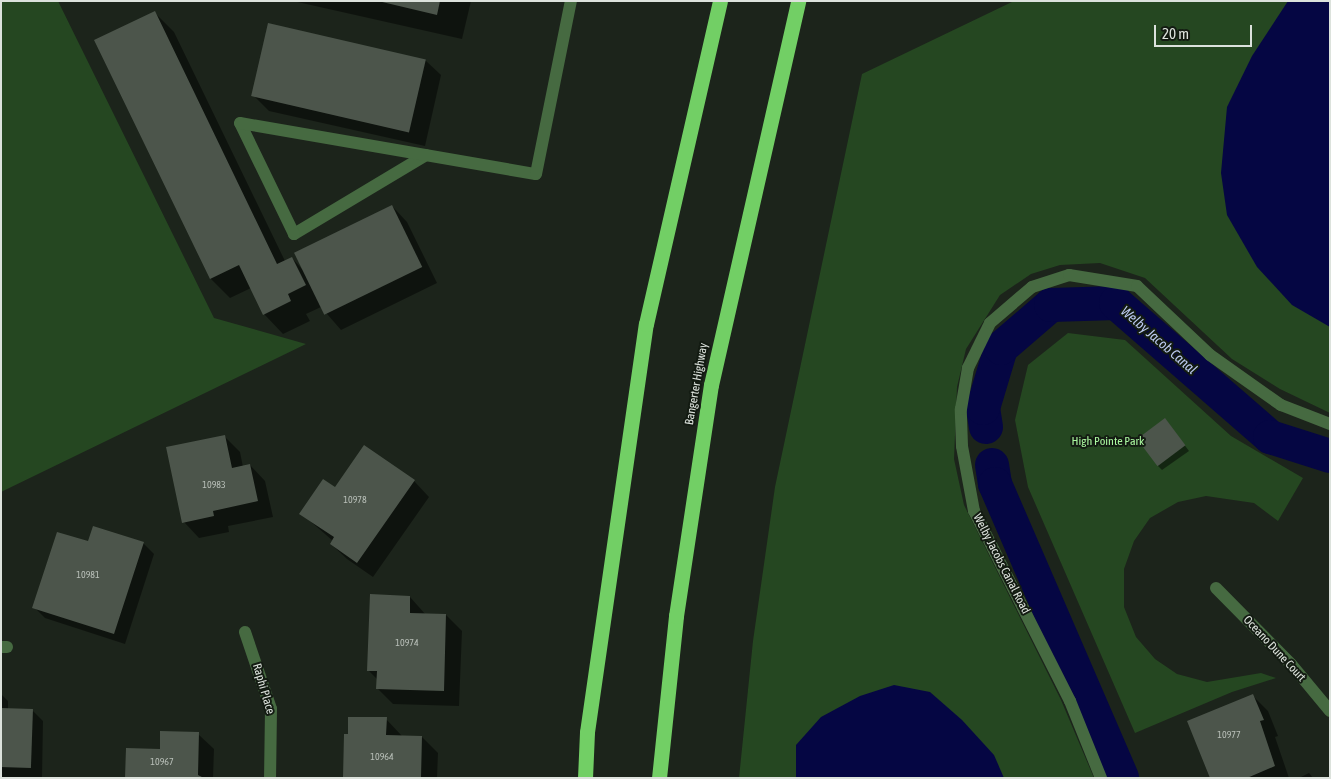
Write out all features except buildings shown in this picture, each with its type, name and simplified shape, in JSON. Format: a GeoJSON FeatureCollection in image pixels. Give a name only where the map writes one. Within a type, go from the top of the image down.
{"type":"FeatureCollection","features":[{"type":"Feature","properties":{"kind":"highway"},"geometry":{"type":"LineString","coordinates":[[585,778],[587,732],[646,324],[720,1]]}},
{"type":"Feature","properties":{"kind":"highway","name":"Bangerter Highway"},"geometry":{"type":"LineString","coordinates":[[659,778],[676,616],[711,385],[798,1]]}},
{"type":"Feature","properties":{"kind":"street"},"geometry":{"type":"LineString","coordinates":[[426,155],[294,234],[240,123],[426,155],[536,174],[571,1]]}},
{"type":"Feature","properties":{"kind":"street","name":"Welby Jacobs Canal Road"},"geometry":{"type":"LineString","coordinates":[[1101,778],[1070,701],[974,511],[962,446],[961,409],[968,368],[990,323],[1032,287],[1069,275],[1137,286],[1210,355],[1281,405],[1330,424]]}},
{"type":"Feature","properties":{"kind":"street","name":"Oceano Dune Court"},"geometry":{"type":"LineString","coordinates":[[1216,588],[1291,664],[1330,711]]}},
{"type":"Feature","properties":{"kind":"street","name":"Raphi Place"},"geometry":{"type":"LineString","coordinates":[[245,632],[271,709],[270,778]]}},
{"type":"Feature","properties":{"kind":"green space"},"geometry":{"type":"Polygon","coordinates":[[[1,1],[58,1],[214,318],[306,344],[1,492],[1,1]]]}},
{"type":"Feature","properties":{"kind":"green space"},"geometry":{"type":"Polygon","coordinates":[[[1014,1],[1330,1],[1330,413],[1280,389],[1232,359],[1145,278],[1100,263],[1060,265],[1031,274],[1000,295],[966,349],[957,387],[954,459],[964,505],[1061,700],[1094,778],[739,778],[753,641],[775,487],[862,74],[1014,1]]]}},
{"type":"Feature","properties":{"kind":"green space","name":"High Pointe Park"},"geometry":{"type":"Polygon","coordinates":[[[1068,333],[1125,340],[1231,436],[1303,478],[1278,521],[1254,503],[1206,496],[1178,502],[1150,518],[1134,541],[1124,569],[1124,607],[1136,637],[1155,659],[1177,674],[1207,682],[1261,673],[1276,678],[1232,692],[1135,733],[1028,487],[1015,420],[1028,365],[1068,333]]]}},
{"type":"Feature","properties":{"kind":"shaded area"},"geometry":{"type":"Polygon","coordinates":[[[1288,1],[1330,1],[1330,327],[1292,305],[1257,267],[1227,215],[1221,173],[1227,107],[1252,56],[1288,1]]]}},
{"type":"Feature","properties":{"kind":"shaded area"},"geometry":{"type":"Polygon","coordinates":[[[894,685],[930,692],[962,720],[994,755],[1004,778],[796,778],[796,745],[821,717],[860,696],[894,685]]]}},
{"type":"Feature","properties":{"kind":"waterway","name":"Welby Jacob Canal"},"geometry":{"type":"LineString","coordinates":[[986,427],[983,408],[1001,348],[1051,305],[1116,303],[1270,437],[1330,456]]}},
{"type":"Feature","properties":{"kind":"waterway","name":"Welby Jacob Canal"},"geometry":{"type":"LineString","coordinates":[[992,465],[995,484],[1122,778]]}}]}
